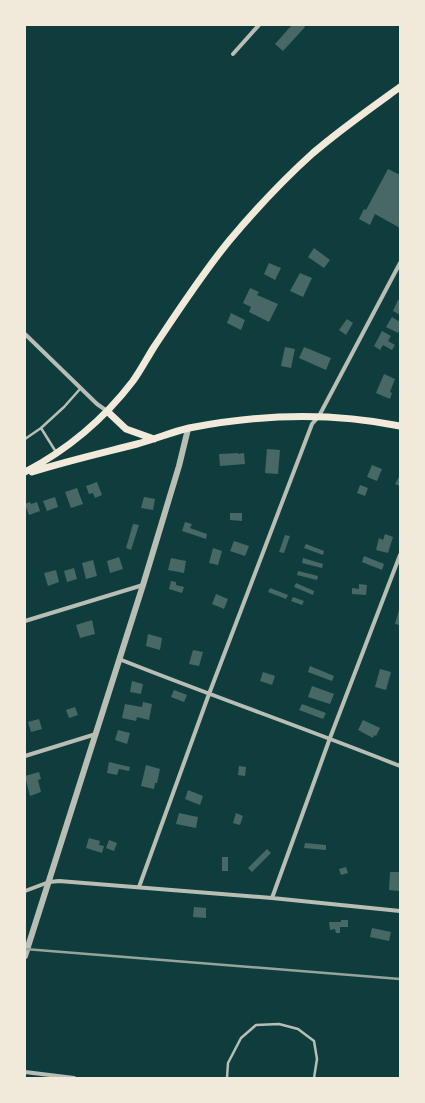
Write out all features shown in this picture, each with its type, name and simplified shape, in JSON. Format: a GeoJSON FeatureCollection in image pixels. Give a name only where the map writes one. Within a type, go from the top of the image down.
{"type":"FeatureCollection","features":[{"type":"Feature","properties":{"kind":"main road"},"geometry":{"type":"LineString","coordinates":[[25,473],[57,453],[91,427],[107,411],[133,380],[188,297],[224,247],[286,178],[314,153],[400,87]]}},
{"type":"Feature","properties":{"kind":"main road"},"geometry":{"type":"LineString","coordinates":[[107,411],[126,429],[154,439]]}},
{"type":"Feature","properties":{"kind":"main road"},"geometry":{"type":"LineString","coordinates":[[25,473],[188,429],[257,418],[319,416],[356,419],[400,426]]}},
{"type":"Feature","properties":{"kind":"street"},"geometry":{"type":"LineString","coordinates":[[233,54],[259,25]]}},
{"type":"Feature","properties":{"kind":"street"},"geometry":{"type":"LineString","coordinates":[[139,887],[209,694],[312,424],[319,416],[400,264]]}},
{"type":"Feature","properties":{"kind":"street"},"geometry":{"type":"LineString","coordinates":[[25,334],[80,389],[107,411]]}},
{"type":"Feature","properties":{"kind":"street"},"geometry":{"type":"LineString","coordinates":[[25,956],[179,466],[188,429]]}},
{"type":"Feature","properties":{"kind":"street"},"geometry":{"type":"LineString","coordinates":[[272,898],[330,738],[400,554]]}},
{"type":"Feature","properties":{"kind":"street"},"geometry":{"type":"LineString","coordinates":[[25,621],[142,585]]}},
{"type":"Feature","properties":{"kind":"street"},"geometry":{"type":"LineString","coordinates":[[119,659],[209,694],[330,738],[400,766]]}},
{"type":"Feature","properties":{"kind":"street"},"geometry":{"type":"LineString","coordinates":[[25,756],[96,734]]}},
{"type":"Feature","properties":{"kind":"street"},"geometry":{"type":"LineString","coordinates":[[25,891],[49,882],[59,881],[272,898],[400,911]]}},
{"type":"Feature","properties":{"kind":"street"},"geometry":{"type":"LineString","coordinates":[[25,1072],[74,1078]]}},
{"type":"Feature","properties":{"kind":"lane"},"geometry":{"type":"LineString","coordinates":[[25,439],[41,428],[64,407],[80,389]]}},
{"type":"Feature","properties":{"kind":"lane"},"geometry":{"type":"LineString","coordinates":[[41,428],[57,453]]}},
{"type":"Feature","properties":{"kind":"lane"},"geometry":{"type":"LineString","coordinates":[[228,1078],[228,1063],[241,1038],[256,1026],[279,1024],[298,1028],[314,1041],[317,1059],[314,1078]]}},
{"type":"Feature","properties":{"kind":"building"},"geometry":{"type":"Polygon","coordinates":[[[292,25],[303,25],[305,27],[283,51],[275,44],[292,25]]]}},
{"type":"Feature","properties":{"kind":"building"},"geometry":{"type":"Polygon","coordinates":[[[388,169],[400,175],[400,228],[375,214],[370,225],[359,219],[364,209],[366,210],[388,169]]]}},
{"type":"Feature","properties":{"kind":"building"},"geometry":{"type":"Polygon","coordinates":[[[314,248],[330,260],[324,268],[308,257],[314,248]]]}},
{"type":"Feature","properties":{"kind":"building"},"geometry":{"type":"Polygon","coordinates":[[[269,263],[281,268],[275,280],[264,274],[269,263]]]}},
{"type":"Feature","properties":{"kind":"building"},"geometry":{"type":"Polygon","coordinates":[[[300,273],[312,278],[303,297],[290,291],[300,273]]]}},
{"type":"Feature","properties":{"kind":"building"},"geometry":{"type":"Polygon","coordinates":[[[250,288],[259,292],[257,295],[278,304],[269,322],[249,312],[251,307],[243,303],[250,288]]]}},
{"type":"Feature","properties":{"kind":"building"},"geometry":{"type":"Polygon","coordinates":[[[398,300],[400,301],[400,315],[393,311],[398,300]]]}},
{"type":"Feature","properties":{"kind":"building"},"geometry":{"type":"Polygon","coordinates":[[[231,313],[245,320],[241,330],[227,323],[231,313]]]}},
{"type":"Feature","properties":{"kind":"building"},"geometry":{"type":"Polygon","coordinates":[[[392,317],[400,322],[400,329],[398,333],[386,327],[392,317]]]}},
{"type":"Feature","properties":{"kind":"building"},"geometry":{"type":"Polygon","coordinates":[[[347,319],[353,323],[346,335],[339,330],[347,319]]]}},
{"type":"Feature","properties":{"kind":"building"},"geometry":{"type":"Polygon","coordinates":[[[382,331],[391,336],[388,341],[395,345],[392,350],[383,345],[380,350],[374,346],[382,331]]]}},
{"type":"Feature","properties":{"kind":"building"},"geometry":{"type":"Polygon","coordinates":[[[285,347],[295,349],[291,368],[281,366],[285,347]]]}},
{"type":"Feature","properties":{"kind":"building"},"geometry":{"type":"Polygon","coordinates":[[[304,347],[331,358],[326,370],[299,358],[304,347]]]}},
{"type":"Feature","properties":{"kind":"building"},"geometry":{"type":"Polygon","coordinates":[[[384,374],[395,379],[390,392],[392,393],[390,399],[376,393],[384,374]]]}},
{"type":"Feature","properties":{"kind":"building"},"geometry":{"type":"Polygon","coordinates":[[[267,449],[280,450],[278,474],[265,473],[267,449]]]}},
{"type":"Feature","properties":{"kind":"building"},"geometry":{"type":"Polygon","coordinates":[[[244,453],[245,464],[220,466],[219,454],[244,453]]]}},
{"type":"Feature","properties":{"kind":"building"},"geometry":{"type":"Polygon","coordinates":[[[372,465],[382,469],[377,481],[367,477],[372,465]]]}},
{"type":"Feature","properties":{"kind":"building"},"geometry":{"type":"Polygon","coordinates":[[[400,475],[400,486],[395,484],[400,475]]]}},
{"type":"Feature","properties":{"kind":"building"},"geometry":{"type":"Polygon","coordinates":[[[97,482],[102,495],[95,498],[93,493],[89,494],[86,486],[97,482]]]}},
{"type":"Feature","properties":{"kind":"building"},"geometry":{"type":"Polygon","coordinates":[[[360,485],[368,488],[365,496],[357,493],[360,485]]]}},
{"type":"Feature","properties":{"kind":"building"},"geometry":{"type":"Polygon","coordinates":[[[77,488],[83,504],[71,508],[65,492],[77,488]]]}},
{"type":"Feature","properties":{"kind":"building"},"geometry":{"type":"Polygon","coordinates":[[[55,497],[58,507],[47,511],[43,501],[55,497]]]}},
{"type":"Feature","properties":{"kind":"building"},"geometry":{"type":"Polygon","coordinates":[[[144,497],[155,499],[153,510],[141,508],[144,497]]]}},
{"type":"Feature","properties":{"kind":"building"},"geometry":{"type":"Polygon","coordinates":[[[30,502],[31,504],[37,502],[40,511],[29,515],[25,504],[30,502]]]}},
{"type":"Feature","properties":{"kind":"building"},"geometry":{"type":"Polygon","coordinates":[[[230,513],[242,513],[242,521],[230,520],[230,513]]]}},
{"type":"Feature","properties":{"kind":"building"},"geometry":{"type":"Polygon","coordinates":[[[185,522],[192,524],[190,528],[207,534],[206,539],[182,531],[185,522]]]}},
{"type":"Feature","properties":{"kind":"building"},"geometry":{"type":"Polygon","coordinates":[[[133,524],[139,525],[131,550],[126,548],[133,524]]]}},
{"type":"Feature","properties":{"kind":"building"},"geometry":{"type":"Polygon","coordinates":[[[385,534],[393,537],[388,553],[376,550],[379,538],[383,540],[385,534]]]}},
{"type":"Feature","properties":{"kind":"building"},"geometry":{"type":"Polygon","coordinates":[[[285,535],[290,536],[284,553],[279,552],[285,535]]]}},
{"type":"Feature","properties":{"kind":"building"},"geometry":{"type":"Polygon","coordinates":[[[234,541],[249,546],[245,556],[230,551],[234,541]]]}},
{"type":"Feature","properties":{"kind":"building"},"geometry":{"type":"Polygon","coordinates":[[[306,544],[324,551],[323,555],[304,548],[306,544]]]}},
{"type":"Feature","properties":{"kind":"building"},"geometry":{"type":"Polygon","coordinates":[[[213,548],[222,551],[218,565],[209,563],[213,548]]]}},
{"type":"Feature","properties":{"kind":"building"},"geometry":{"type":"Polygon","coordinates":[[[364,556],[384,564],[382,570],[362,562],[364,556]]]}},
{"type":"Feature","properties":{"kind":"building"},"geometry":{"type":"Polygon","coordinates":[[[119,557],[123,569],[110,573],[107,561],[119,557]]]}},
{"type":"Feature","properties":{"kind":"building"},"geometry":{"type":"Polygon","coordinates":[[[171,558],[186,561],[184,573],[168,570],[171,558]]]}},
{"type":"Feature","properties":{"kind":"building"},"geometry":{"type":"Polygon","coordinates":[[[303,558],[323,564],[322,568],[302,563],[303,558]]]}},
{"type":"Feature","properties":{"kind":"building"},"geometry":{"type":"Polygon","coordinates":[[[93,560],[97,576],[86,579],[82,563],[93,560]]]}},
{"type":"Feature","properties":{"kind":"building"},"geometry":{"type":"Polygon","coordinates":[[[74,568],[77,579],[67,582],[64,571],[74,568]]]}},
{"type":"Feature","properties":{"kind":"building"},"geometry":{"type":"Polygon","coordinates":[[[56,570],[59,582],[48,586],[44,573],[56,570]]]}},
{"type":"Feature","properties":{"kind":"building"},"geometry":{"type":"Polygon","coordinates":[[[298,571],[318,576],[317,580],[297,575],[298,571]]]}},
{"type":"Feature","properties":{"kind":"building"},"geometry":{"type":"Polygon","coordinates":[[[171,581],[176,582],[176,585],[184,587],[182,593],[169,589],[171,581]]]}},
{"type":"Feature","properties":{"kind":"building"},"geometry":{"type":"Polygon","coordinates":[[[296,583],[314,591],[313,595],[294,587],[296,583]]]}},
{"type":"Feature","properties":{"kind":"building"},"geometry":{"type":"Polygon","coordinates":[[[359,584],[367,585],[366,595],[352,594],[352,588],[359,589],[359,584]]]}},
{"type":"Feature","properties":{"kind":"building"},"geometry":{"type":"Polygon","coordinates":[[[270,588],[288,595],[286,599],[268,592],[270,588]]]}},
{"type":"Feature","properties":{"kind":"building"},"geometry":{"type":"Polygon","coordinates":[[[216,594],[228,599],[224,609],[212,604],[216,594]]]}},
{"type":"Feature","properties":{"kind":"building"},"geometry":{"type":"Polygon","coordinates":[[[293,597],[304,601],[302,605],[291,601],[293,597]]]}},
{"type":"Feature","properties":{"kind":"building"},"geometry":{"type":"Polygon","coordinates":[[[400,610],[400,625],[395,624],[400,610]]]}},
{"type":"Feature","properties":{"kind":"building"},"geometry":{"type":"Polygon","coordinates":[[[92,620],[95,634],[80,638],[76,625],[92,620]]]}},
{"type":"Feature","properties":{"kind":"building"},"geometry":{"type":"Polygon","coordinates":[[[148,634],[162,638],[160,650],[146,646],[148,634]]]}},
{"type":"Feature","properties":{"kind":"building"},"geometry":{"type":"Polygon","coordinates":[[[193,650],[203,652],[199,666],[189,664],[193,650]]]}},
{"type":"Feature","properties":{"kind":"building"},"geometry":{"type":"Polygon","coordinates":[[[310,666],[334,676],[332,681],[308,672],[310,666]]]}},
{"type":"Feature","properties":{"kind":"building"},"geometry":{"type":"Polygon","coordinates":[[[380,669],[391,672],[386,690],[375,687],[380,669]]]}},
{"type":"Feature","properties":{"kind":"building"},"geometry":{"type":"Polygon","coordinates":[[[263,672],[275,676],[272,685],[260,681],[263,672]]]}},
{"type":"Feature","properties":{"kind":"building"},"geometry":{"type":"Polygon","coordinates":[[[132,681],[143,684],[141,694],[130,692],[132,681]]]}},
{"type":"Feature","properties":{"kind":"building"},"geometry":{"type":"Polygon","coordinates":[[[312,686],[334,694],[330,704],[308,697],[312,686]]]}},
{"type":"Feature","properties":{"kind":"building"},"geometry":{"type":"Polygon","coordinates":[[[174,690],[187,695],[184,702],[171,697],[174,690]]]}},
{"type":"Feature","properties":{"kind":"building"},"geometry":{"type":"Polygon","coordinates":[[[143,702],[152,704],[149,720],[137,717],[136,721],[122,718],[125,704],[142,707],[143,702]]]}},
{"type":"Feature","properties":{"kind":"building"},"geometry":{"type":"Polygon","coordinates":[[[302,704],[326,713],[323,719],[299,710],[302,704]]]}},
{"type":"Feature","properties":{"kind":"building"},"geometry":{"type":"Polygon","coordinates":[[[75,707],[78,715],[69,718],[66,710],[75,707]]]}},
{"type":"Feature","properties":{"kind":"building"},"geometry":{"type":"Polygon","coordinates":[[[39,719],[42,729],[31,732],[28,722],[39,719]]]}},
{"type":"Feature","properties":{"kind":"building"},"geometry":{"type":"Polygon","coordinates":[[[363,720],[380,728],[376,736],[374,735],[373,738],[358,730],[363,720]]]}},
{"type":"Feature","properties":{"kind":"building"},"geometry":{"type":"Polygon","coordinates":[[[118,730],[130,733],[127,744],[115,740],[118,730]]]}},
{"type":"Feature","properties":{"kind":"building"},"geometry":{"type":"Polygon","coordinates":[[[109,762],[130,767],[129,771],[119,769],[117,775],[107,773],[109,762]]]}},
{"type":"Feature","properties":{"kind":"building"},"geometry":{"type":"Polygon","coordinates":[[[146,765],[160,769],[154,789],[141,786],[146,765]]]}},
{"type":"Feature","properties":{"kind":"building"},"geometry":{"type":"Polygon","coordinates":[[[239,766],[246,767],[245,776],[238,775],[239,766]]]}},
{"type":"Feature","properties":{"kind":"building"},"geometry":{"type":"Polygon","coordinates":[[[39,772],[41,779],[38,780],[41,792],[30,796],[25,776],[39,772]]]}},
{"type":"Feature","properties":{"kind":"building"},"geometry":{"type":"Polygon","coordinates":[[[188,790],[203,796],[200,805],[185,799],[188,790]]]}},
{"type":"Feature","properties":{"kind":"building"},"geometry":{"type":"Polygon","coordinates":[[[179,813],[198,817],[196,828],[176,824],[179,813]]]}},
{"type":"Feature","properties":{"kind":"building"},"geometry":{"type":"Polygon","coordinates":[[[236,813],[243,816],[240,825],[233,823],[236,813]]]}},
{"type":"Feature","properties":{"kind":"building"},"geometry":{"type":"Polygon","coordinates":[[[89,838],[100,841],[99,845],[104,846],[102,853],[86,848],[89,838]]]}},
{"type":"Feature","properties":{"kind":"building"},"geometry":{"type":"Polygon","coordinates":[[[109,840],[117,843],[114,851],[106,848],[109,840]]]}},
{"type":"Feature","properties":{"kind":"building"},"geometry":{"type":"Polygon","coordinates":[[[305,843],[326,845],[326,850],[304,848],[305,843]]]}},
{"type":"Feature","properties":{"kind":"building"},"geometry":{"type":"Polygon","coordinates":[[[267,849],[271,853],[252,872],[248,868],[267,849]]]}},
{"type":"Feature","properties":{"kind":"building"},"geometry":{"type":"Polygon","coordinates":[[[222,857],[228,857],[228,871],[222,871],[222,857]]]}},
{"type":"Feature","properties":{"kind":"building"},"geometry":{"type":"Polygon","coordinates":[[[346,867],[348,873],[341,875],[339,869],[346,867]]]}},
{"type":"Feature","properties":{"kind":"building"},"geometry":{"type":"Polygon","coordinates":[[[390,872],[400,872],[399,891],[389,890],[390,872]]]}},
{"type":"Feature","properties":{"kind":"building"},"geometry":{"type":"Polygon","coordinates":[[[194,907],[206,908],[206,918],[193,917],[194,907]]]}},
{"type":"Feature","properties":{"kind":"building"},"geometry":{"type":"Polygon","coordinates":[[[341,920],[348,920],[348,927],[340,927],[340,933],[336,933],[335,929],[330,930],[329,922],[341,922],[341,920]]]}},
{"type":"Feature","properties":{"kind":"building"},"geometry":{"type":"Polygon","coordinates":[[[372,928],[391,932],[389,941],[370,937],[372,928]]]}},
{"type":"Feature","properties":{"kind":"railway"},"geometry":{"type":"LineString","coordinates":[[25,949],[400,979]]}}]}
